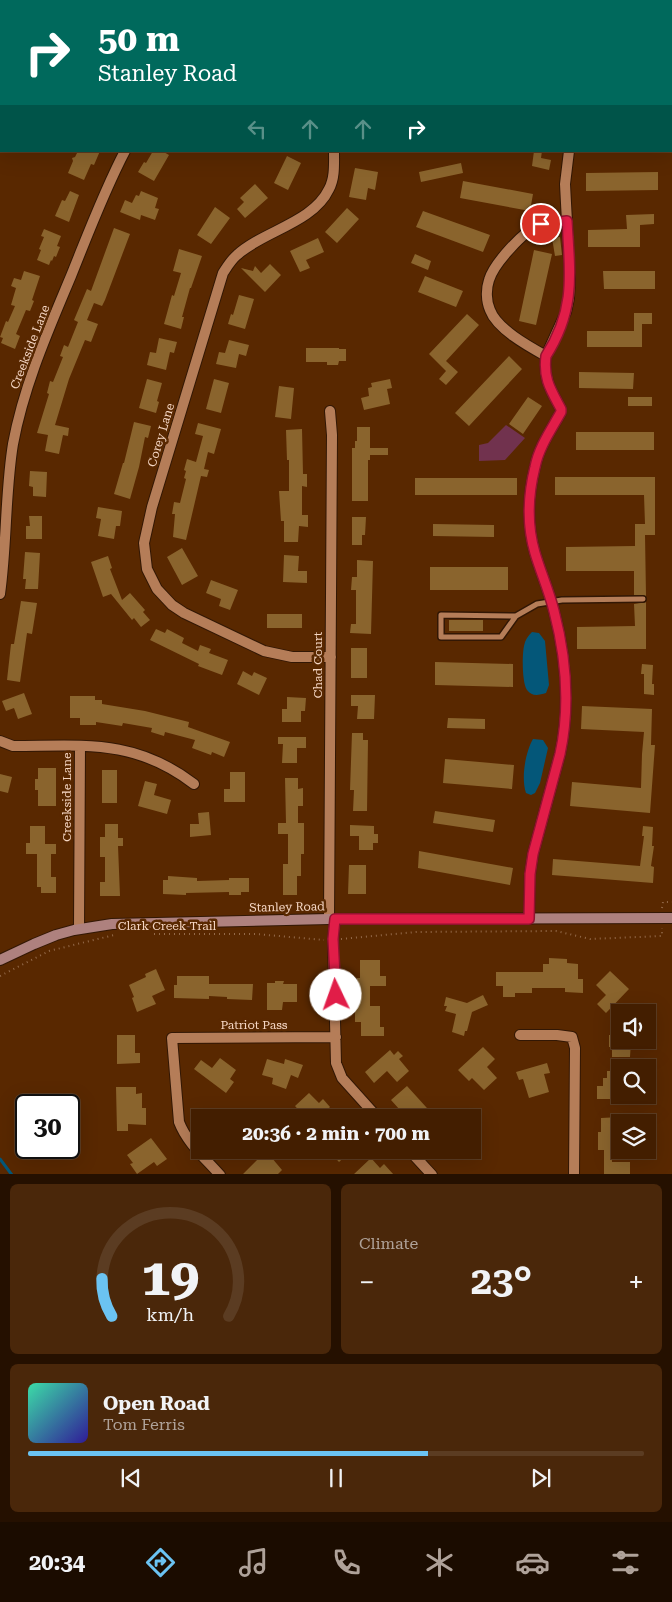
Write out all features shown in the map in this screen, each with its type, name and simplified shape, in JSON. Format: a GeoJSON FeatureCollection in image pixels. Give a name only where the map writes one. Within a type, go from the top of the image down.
{"type":"FeatureCollection","features":[{"type":"Feature","properties":{"kind":"street","name":"Creekside Lane"},"geometry":{"type":"LineString","coordinates":[[0,594],[5,556],[11,457],[24,394],[93,223],[125,152]]}},
{"type":"Feature","properties":{"kind":"street","name":"Corey Lane"},"geometry":{"type":"LineString","coordinates":[[331,657],[283,656],[264,651],[184,613],[164,598],[151,580],[147,569],[144,542],[152,507],[223,274],[230,262],[245,248],[307,213],[321,202],[330,188],[334,152]]}},
{"type":"Feature","properties":{"kind":"street"},"geometry":{"type":"LineString","coordinates":[[529,919],[530,874],[533,854],[564,738],[564,667],[558,626],[552,602],[535,552],[530,520],[530,493],[540,450],[561,412],[548,385],[545,362],[566,312],[569,298],[570,279],[565,184],[569,152]]}},
{"type":"Feature","properties":{"kind":"street"},"geometry":{"type":"LineString","coordinates":[[546,356],[527,346],[505,330],[490,311],[486,292],[489,278],[504,256],[522,236],[541,224],[567,221]]}},
{"type":"Feature","properties":{"kind":"street","name":"Chad Court"},"geometry":{"type":"LineString","coordinates":[[330,411],[332,435],[332,919],[336,1063],[342,1078],[370,1109]]}},
{"type":"Feature","properties":{"kind":"street","name":"Creekside Lane"},"geometry":{"type":"LineString","coordinates":[[0,741],[13,746],[80,746],[79,929]]}},
{"type":"Feature","properties":{"kind":"street"},"geometry":{"type":"LineString","coordinates":[[80,746],[104,746],[138,753],[155,760],[194,784]]}},
{"type":"Feature","properties":{"kind":"street","name":"Stanley Road"},"geometry":{"type":"LineString","coordinates":[[0,960],[34,944],[79,929],[112,924],[332,919],[672,918]]}},
{"type":"Feature","properties":{"kind":"street"},"geometry":{"type":"LineString","coordinates":[[520,1035],[572,1037],[575,1048],[574,1174]]}},
{"type":"Feature","properties":{"kind":"street","name":"Patriot Pass"},"geometry":{"type":"LineString","coordinates":[[220,1174],[189,1141],[179,1122],[172,1038],[336,1036]]}},
{"type":"Feature","properties":{"kind":"street"},"geometry":{"type":"LineString","coordinates":[[418,1159],[432,1174]]}},
{"type":"Feature","properties":{"kind":"lane"},"geometry":{"type":"LineString","coordinates":[[516,616],[441,615],[441,637],[501,637],[516,616],[537,604],[562,600],[643,599]]}},
{"type":"Feature","properties":{"kind":"path"},"geometry":{"type":"LineString","coordinates":[[662,902],[672,902]]}},
{"type":"Feature","properties":{"kind":"path"},"geometry":{"type":"LineString","coordinates":[[350,939],[416,932],[556,931],[590,939],[662,936]]}},
{"type":"Feature","properties":{"kind":"path","name":"Clark Creek Trail"},"geometry":{"type":"LineString","coordinates":[[0,976],[49,951],[119,934]]}},
{"type":"Feature","properties":{"kind":"path","name":"Clark Creek Trail"},"geometry":{"type":"LineString","coordinates":[[149,934],[256,934],[313,940]]}},
{"type":"Feature","properties":{"kind":"shaded area"},"geometry":{"type":"Polygon","coordinates":[[[506,425],[525,438],[505,460],[479,461],[479,445],[488,443],[506,425]]]}},
{"type":"Feature","properties":{"kind":"water"},"geometry":{"type":"Polygon","coordinates":[[[532,632],[539,633],[545,641],[549,685],[546,693],[538,695],[533,695],[527,690],[523,675],[524,646],[532,632]]]}},
{"type":"Feature","properties":{"kind":"water"},"geometry":{"type":"Polygon","coordinates":[[[533,739],[543,740],[548,748],[540,783],[535,793],[531,795],[526,793],[524,773],[528,751],[533,739]]]}},
{"type":"Feature","properties":{"kind":"building"},"geometry":{"type":"Polygon","coordinates":[[[78,152],[100,152],[94,165],[91,164],[84,180],[68,173],[73,161],[72,158],[75,157],[78,152]]]}},
{"type":"Feature","properties":{"kind":"building"},"geometry":{"type":"Polygon","coordinates":[[[152,152],[164,152],[169,155],[154,181],[138,172],[144,162],[146,163],[152,152]]]}},
{"type":"Feature","properties":{"kind":"building"},"geometry":{"type":"Polygon","coordinates":[[[534,152],[542,152],[541,158],[551,160],[549,170],[532,166],[534,152]]]}},
{"type":"Feature","properties":{"kind":"building"},"geometry":{"type":"Polygon","coordinates":[[[287,156],[301,163],[288,190],[274,183],[287,156]]]}},
{"type":"Feature","properties":{"kind":"building"},"geometry":{"type":"Polygon","coordinates":[[[461,163],[463,173],[421,182],[419,172],[461,163]]]}},
{"type":"Feature","properties":{"kind":"building"},"geometry":{"type":"Polygon","coordinates":[[[355,168],[378,172],[375,190],[368,188],[366,200],[349,197],[355,168]]]}},
{"type":"Feature","properties":{"kind":"building"},"geometry":{"type":"Polygon","coordinates":[[[658,172],[658,190],[586,191],[586,173],[658,172]]]}},
{"type":"Feature","properties":{"kind":"building"},"geometry":{"type":"Polygon","coordinates":[[[463,181],[533,194],[530,211],[460,198],[463,181]]]}},
{"type":"Feature","properties":{"kind":"building"},"geometry":{"type":"Polygon","coordinates":[[[255,184],[268,198],[245,218],[237,209],[244,202],[240,198],[255,184]]]}},
{"type":"Feature","properties":{"kind":"building"},"geometry":{"type":"Polygon","coordinates":[[[70,191],[79,195],[69,222],[55,216],[62,200],[65,201],[70,191]]]}},
{"type":"Feature","properties":{"kind":"building"},"geometry":{"type":"Polygon","coordinates":[[[141,191],[158,198],[155,208],[159,209],[155,220],[141,215],[140,220],[120,212],[125,200],[132,203],[136,195],[139,196],[141,191]]]}},
{"type":"Feature","properties":{"kind":"building"},"geometry":{"type":"Polygon","coordinates":[[[215,207],[230,218],[211,244],[197,235],[215,207]]]}},
{"type":"Feature","properties":{"kind":"building"},"geometry":{"type":"Polygon","coordinates":[[[347,208],[359,219],[337,243],[325,232],[347,208]]]}},
{"type":"Feature","properties":{"kind":"building"},"geometry":{"type":"Polygon","coordinates":[[[423,211],[490,235],[483,252],[416,227],[423,211]]]}},
{"type":"Feature","properties":{"kind":"building"},"geometry":{"type":"Polygon","coordinates":[[[654,214],[654,224],[640,225],[640,247],[588,247],[588,230],[627,229],[626,215],[654,214]]]}},
{"type":"Feature","properties":{"kind":"building"},"geometry":{"type":"Polygon","coordinates":[[[114,228],[130,234],[102,306],[94,303],[87,320],[98,324],[91,342],[85,340],[69,379],[55,425],[69,428],[68,436],[63,435],[59,454],[45,451],[48,435],[37,433],[49,394],[47,393],[50,381],[53,382],[63,357],[60,356],[64,345],[68,347],[78,322],[74,320],[87,289],[91,291],[114,228]]]}},
{"type":"Feature","properties":{"kind":"building"},"geometry":{"type":"Polygon","coordinates":[[[44,229],[61,236],[57,246],[60,247],[56,257],[54,256],[49,265],[37,260],[44,237],[41,236],[44,229]]]}},
{"type":"Feature","properties":{"kind":"building"},"geometry":{"type":"Polygon","coordinates":[[[560,237],[562,255],[555,256],[552,238],[560,237]]]}},
{"type":"Feature","properties":{"kind":"building"},"geometry":{"type":"Polygon","coordinates":[[[318,238],[324,252],[306,260],[310,268],[300,272],[290,251],[318,238]]]}},
{"type":"Feature","properties":{"kind":"building"},"geometry":{"type":"Polygon","coordinates":[[[179,249],[202,256],[190,288],[182,317],[184,317],[181,329],[164,324],[172,295],[174,296],[181,273],[173,271],[179,249]]]}},
{"type":"Feature","properties":{"kind":"building"},"geometry":{"type":"Polygon","coordinates":[[[534,250],[552,254],[536,325],[519,321],[534,250]]]}},
{"type":"Feature","properties":{"kind":"building"},"geometry":{"type":"Polygon","coordinates":[[[415,254],[431,261],[428,270],[411,263],[415,254]]]}},
{"type":"Feature","properties":{"kind":"building"},"geometry":{"type":"Polygon","coordinates":[[[270,264],[281,275],[265,292],[241,268],[253,271],[255,266],[261,273],[270,264]]]}},
{"type":"Feature","properties":{"kind":"building"},"geometry":{"type":"Polygon","coordinates":[[[24,271],[40,276],[30,311],[26,310],[16,334],[20,336],[15,349],[1,343],[3,338],[0,337],[6,321],[8,322],[15,306],[11,305],[16,288],[11,286],[14,278],[21,280],[24,271]]]}},
{"type":"Feature","properties":{"kind":"building"},"geometry":{"type":"Polygon","coordinates":[[[603,271],[655,271],[655,289],[604,289],[603,271]]]}},
{"type":"Feature","properties":{"kind":"building"},"geometry":{"type":"Polygon","coordinates":[[[425,276],[463,291],[456,307],[418,292],[425,276]]]}},
{"type":"Feature","properties":{"kind":"building"},"geometry":{"type":"Polygon","coordinates":[[[239,295],[254,299],[245,329],[228,324],[239,295]]]}},
{"type":"Feature","properties":{"kind":"building"},"geometry":{"type":"Polygon","coordinates":[[[634,313],[652,313],[652,324],[642,324],[642,347],[587,347],[587,331],[634,331],[634,313]]]}},
{"type":"Feature","properties":{"kind":"building"},"geometry":{"type":"Polygon","coordinates":[[[467,314],[479,325],[446,361],[458,372],[446,385],[439,379],[446,371],[429,354],[467,314]]]}},
{"type":"Feature","properties":{"kind":"building"},"geometry":{"type":"Polygon","coordinates":[[[159,338],[177,342],[174,353],[170,352],[166,370],[147,365],[150,352],[156,353],[159,338]]]}},
{"type":"Feature","properties":{"kind":"building"},"geometry":{"type":"Polygon","coordinates":[[[229,340],[249,345],[246,356],[239,354],[236,368],[216,364],[219,352],[225,353],[229,340]]]}},
{"type":"Feature","properties":{"kind":"building"},"geometry":{"type":"Polygon","coordinates":[[[306,348],[346,349],[346,361],[339,361],[338,365],[327,365],[327,362],[306,362],[306,348]]]}},
{"type":"Feature","properties":{"kind":"building"},"geometry":{"type":"Polygon","coordinates":[[[509,356],[522,369],[469,426],[455,413],[509,356]]]}},
{"type":"Feature","properties":{"kind":"building"},"geometry":{"type":"Polygon","coordinates":[[[579,372],[634,373],[633,389],[579,388],[579,372]]]}},
{"type":"Feature","properties":{"kind":"building"},"geometry":{"type":"Polygon","coordinates":[[[147,379],[162,383],[156,413],[139,408],[147,379]]]}},
{"type":"Feature","properties":{"kind":"building"},"geometry":{"type":"Polygon","coordinates":[[[214,379],[229,383],[221,413],[206,409],[214,379]]]}},
{"type":"Feature","properties":{"kind":"building"},"geometry":{"type":"Polygon","coordinates":[[[390,379],[392,388],[387,389],[390,404],[364,410],[361,398],[369,396],[368,388],[372,387],[371,383],[390,379]]]}},
{"type":"Feature","properties":{"kind":"building"},"geometry":{"type":"Polygon","coordinates":[[[279,386],[294,388],[291,419],[275,417],[279,386]]]}},
{"type":"Feature","properties":{"kind":"building"},"geometry":{"type":"Polygon","coordinates":[[[528,397],[542,406],[523,434],[509,424],[528,397]]]}},
{"type":"Feature","properties":{"kind":"building"},"geometry":{"type":"Polygon","coordinates":[[[628,397],[652,397],[652,406],[628,406],[628,397]]]}},
{"type":"Feature","properties":{"kind":"building"},"geometry":{"type":"Polygon","coordinates":[[[134,422],[151,426],[148,438],[145,437],[130,499],[114,494],[134,422]]]}},
{"type":"Feature","properties":{"kind":"building"},"geometry":{"type":"Polygon","coordinates":[[[198,423],[221,429],[214,454],[208,452],[204,469],[209,470],[207,477],[201,476],[186,540],[173,537],[175,514],[172,514],[174,502],[180,503],[186,479],[184,478],[186,471],[184,470],[187,459],[196,462],[203,436],[195,434],[198,423]]]}},
{"type":"Feature","properties":{"kind":"building"},"geometry":{"type":"Polygon","coordinates":[[[357,427],[370,427],[370,448],[388,448],[388,455],[370,455],[370,460],[368,460],[368,501],[352,501],[352,448],[355,448],[355,441],[357,441],[357,427]]]}},
{"type":"Feature","properties":{"kind":"building"},"geometry":{"type":"Polygon","coordinates":[[[302,429],[303,474],[307,474],[307,487],[302,486],[302,515],[308,515],[308,527],[299,526],[298,542],[284,542],[284,521],[281,521],[279,491],[289,491],[289,460],[287,460],[286,430],[302,429]]]}},
{"type":"Feature","properties":{"kind":"building"},"geometry":{"type":"Polygon","coordinates":[[[576,432],[654,432],[654,450],[576,450],[576,432]]]}},
{"type":"Feature","properties":{"kind":"building"},"geometry":{"type":"Polygon","coordinates":[[[30,471],[47,472],[46,497],[33,496],[33,487],[29,486],[30,471]]]}},
{"type":"Feature","properties":{"kind":"building"},"geometry":{"type":"Polygon","coordinates":[[[555,477],[655,477],[655,535],[645,535],[646,596],[634,595],[634,571],[566,571],[566,547],[635,546],[635,524],[645,524],[644,495],[555,495],[555,477]]]}},
{"type":"Feature","properties":{"kind":"building"},"geometry":{"type":"Polygon","coordinates":[[[415,478],[517,478],[517,495],[415,495],[415,478]]]}},
{"type":"Feature","properties":{"kind":"building"},"geometry":{"type":"Polygon","coordinates":[[[98,507],[122,511],[120,526],[116,526],[114,539],[98,536],[101,519],[96,518],[98,507]]]}},
{"type":"Feature","properties":{"kind":"building"},"geometry":{"type":"Polygon","coordinates":[[[29,516],[42,516],[42,539],[26,539],[26,526],[30,526],[29,516]]]}},
{"type":"Feature","properties":{"kind":"building"},"geometry":{"type":"Polygon","coordinates":[[[352,517],[366,517],[365,535],[362,535],[362,545],[352,545],[352,517]]]}},
{"type":"Feature","properties":{"kind":"building"},"geometry":{"type":"Polygon","coordinates":[[[433,524],[494,525],[494,537],[433,536],[433,524]]]}},
{"type":"Feature","properties":{"kind":"building"},"geometry":{"type":"Polygon","coordinates":[[[182,548],[198,576],[182,585],[167,557],[182,548]]]}},
{"type":"Feature","properties":{"kind":"building"},"geometry":{"type":"Polygon","coordinates":[[[25,552],[40,553],[38,589],[25,589],[26,579],[23,579],[25,552]]]}},
{"type":"Feature","properties":{"kind":"building"},"geometry":{"type":"Polygon","coordinates":[[[284,555],[299,556],[298,571],[307,571],[307,583],[283,582],[284,555]]]}},
{"type":"Feature","properties":{"kind":"building"},"geometry":{"type":"Polygon","coordinates":[[[108,556],[112,568],[110,569],[122,600],[130,593],[145,610],[143,612],[150,620],[141,627],[134,618],[132,620],[111,594],[103,597],[91,562],[108,556]]]}},
{"type":"Feature","properties":{"kind":"building"},"geometry":{"type":"Polygon","coordinates":[[[357,560],[373,561],[371,634],[350,633],[351,624],[356,624],[356,590],[351,590],[352,577],[357,577],[357,560]]]}},
{"type":"Feature","properties":{"kind":"building"},"geometry":{"type":"Polygon","coordinates":[[[430,567],[508,567],[508,590],[430,590],[430,567]]]}},
{"type":"Feature","properties":{"kind":"building"},"geometry":{"type":"Polygon","coordinates":[[[211,580],[238,590],[230,610],[219,606],[221,599],[206,593],[211,580]]]}},
{"type":"Feature","properties":{"kind":"building"},"geometry":{"type":"Polygon","coordinates":[[[21,601],[37,603],[32,634],[27,633],[20,682],[7,680],[11,644],[14,644],[21,601]]]}},
{"type":"Feature","properties":{"kind":"building"},"geometry":{"type":"Polygon","coordinates":[[[646,602],[646,649],[577,649],[577,627],[635,626],[634,604],[646,602]]]}},
{"type":"Feature","properties":{"kind":"building"},"geometry":{"type":"Polygon","coordinates":[[[267,614],[302,614],[302,628],[267,628],[267,614]]]}},
{"type":"Feature","properties":{"kind":"building"},"geometry":{"type":"Polygon","coordinates":[[[449,620],[483,620],[483,631],[449,631],[449,620]]]}},
{"type":"Feature","properties":{"kind":"building"},"geometry":{"type":"Polygon","coordinates":[[[156,629],[165,633],[167,629],[184,638],[182,643],[198,651],[200,645],[211,649],[209,653],[228,660],[222,675],[198,666],[199,664],[150,640],[156,629]]]}},
{"type":"Feature","properties":{"kind":"building"},"geometry":{"type":"Polygon","coordinates":[[[351,648],[367,648],[367,678],[351,678],[351,648]]]}},
{"type":"Feature","properties":{"kind":"building"},"geometry":{"type":"Polygon","coordinates":[[[435,662],[513,664],[513,687],[435,685],[435,662]]]}},
{"type":"Feature","properties":{"kind":"building"},"geometry":{"type":"Polygon","coordinates":[[[642,664],[653,665],[652,684],[654,684],[654,695],[644,694],[644,674],[641,674],[642,664]]]}},
{"type":"Feature","properties":{"kind":"building"},"geometry":{"type":"Polygon","coordinates":[[[243,671],[252,676],[254,672],[267,678],[259,695],[237,684],[243,671]]]}},
{"type":"Feature","properties":{"kind":"building"},"geometry":{"type":"Polygon","coordinates":[[[24,693],[32,714],[18,719],[14,708],[6,711],[2,701],[24,693]]]}},
{"type":"Feature","properties":{"kind":"building"},"geometry":{"type":"Polygon","coordinates":[[[351,695],[375,695],[374,719],[357,719],[358,706],[351,706],[351,695]]]}},
{"type":"Feature","properties":{"kind":"building"},"geometry":{"type":"Polygon","coordinates":[[[70,696],[95,696],[95,700],[102,700],[102,704],[145,711],[189,722],[188,727],[230,742],[224,757],[212,752],[211,755],[192,748],[195,740],[165,732],[164,736],[151,732],[152,728],[123,723],[122,726],[96,722],[96,725],[80,725],[80,718],[70,718],[70,696]]]}},
{"type":"Feature","properties":{"kind":"building"},"geometry":{"type":"Polygon","coordinates":[[[287,697],[306,698],[305,711],[301,711],[301,722],[282,722],[282,709],[287,709],[287,697]]]}},
{"type":"Feature","properties":{"kind":"building"},"geometry":{"type":"Polygon","coordinates":[[[582,706],[652,709],[651,745],[655,745],[650,813],[570,806],[572,782],[641,788],[644,732],[581,729],[582,706]]]}},
{"type":"Feature","properties":{"kind":"building"},"geometry":{"type":"Polygon","coordinates":[[[448,718],[485,719],[485,729],[447,728],[448,718]]]}},
{"type":"Feature","properties":{"kind":"building"},"geometry":{"type":"Polygon","coordinates":[[[352,733],[363,733],[363,740],[368,740],[367,811],[353,811],[354,790],[350,790],[352,733]]]}},
{"type":"Feature","properties":{"kind":"building"},"geometry":{"type":"Polygon","coordinates":[[[278,737],[306,737],[306,748],[297,748],[297,763],[282,763],[283,744],[278,744],[278,737]]]}},
{"type":"Feature","properties":{"kind":"building"},"geometry":{"type":"Polygon","coordinates":[[[445,759],[514,765],[512,789],[443,783],[445,759]]]}},
{"type":"Feature","properties":{"kind":"building"},"geometry":{"type":"Polygon","coordinates":[[[38,768],[56,768],[56,806],[38,806],[38,790],[35,790],[35,779],[38,779],[38,768]]]}},
{"type":"Feature","properties":{"kind":"building"},"geometry":{"type":"Polygon","coordinates":[[[102,770],[117,770],[117,803],[102,803],[102,770]]]}},
{"type":"Feature","properties":{"kind":"building"},"geometry":{"type":"Polygon","coordinates":[[[230,772],[245,772],[245,802],[224,802],[224,789],[230,789],[230,772]]]}},
{"type":"Feature","properties":{"kind":"building"},"geometry":{"type":"Polygon","coordinates":[[[0,774],[12,777],[8,793],[0,791],[0,774]]]}},
{"type":"Feature","properties":{"kind":"building"},"geometry":{"type":"Polygon","coordinates":[[[285,778],[298,778],[298,789],[303,788],[303,806],[298,806],[298,823],[304,823],[304,854],[301,854],[301,876],[297,876],[297,895],[283,895],[283,864],[288,864],[288,834],[278,834],[278,823],[286,823],[285,778]]]}},
{"type":"Feature","properties":{"kind":"building"},"geometry":{"type":"Polygon","coordinates":[[[145,781],[157,784],[154,795],[171,800],[167,814],[138,806],[145,781]]]}},
{"type":"Feature","properties":{"kind":"building"},"geometry":{"type":"Polygon","coordinates":[[[435,811],[495,820],[493,832],[433,823],[435,811]]]}},
{"type":"Feature","properties":{"kind":"building"},"geometry":{"type":"Polygon","coordinates":[[[209,812],[211,835],[190,837],[190,824],[199,824],[198,813],[209,812]]]}},
{"type":"Feature","properties":{"kind":"building"},"geometry":{"type":"Polygon","coordinates":[[[105,824],[118,824],[118,838],[123,838],[123,846],[118,846],[120,896],[100,896],[100,882],[105,882],[105,857],[100,857],[100,837],[105,837],[105,824]]]}},
{"type":"Feature","properties":{"kind":"building"},"geometry":{"type":"Polygon","coordinates":[[[350,825],[374,826],[374,834],[378,834],[378,843],[373,843],[373,850],[359,850],[359,836],[350,836],[350,825]]]}},
{"type":"Feature","properties":{"kind":"building"},"geometry":{"type":"Polygon","coordinates":[[[30,826],[45,826],[45,844],[56,844],[56,854],[51,854],[51,877],[56,877],[56,893],[41,893],[41,887],[37,887],[37,854],[26,854],[26,843],[30,843],[30,826]]]}},
{"type":"Feature","properties":{"kind":"building"},"geometry":{"type":"Polygon","coordinates":[[[643,826],[653,827],[652,846],[654,846],[651,866],[654,867],[653,883],[552,875],[553,859],[640,866],[644,836],[642,836],[643,826]]]}},
{"type":"Feature","properties":{"kind":"building"},"geometry":{"type":"Polygon","coordinates":[[[419,851],[513,868],[510,885],[418,868],[419,851]]]}},
{"type":"Feature","properties":{"kind":"building"},"geometry":{"type":"Polygon","coordinates":[[[349,865],[366,865],[366,894],[348,894],[349,865]]]}},
{"type":"Feature","properties":{"kind":"building"},"geometry":{"type":"Polygon","coordinates":[[[168,876],[197,878],[197,881],[249,878],[249,892],[241,892],[241,895],[229,895],[229,892],[186,893],[186,895],[163,894],[163,880],[168,880],[168,876]]]}},
{"type":"Feature","properties":{"kind":"building"},"geometry":{"type":"Polygon","coordinates":[[[549,958],[567,959],[567,963],[578,964],[578,979],[583,979],[583,993],[565,992],[565,988],[532,988],[532,993],[515,993],[515,997],[503,997],[503,986],[496,986],[496,972],[543,972],[543,964],[549,964],[549,958]]]}},
{"type":"Feature","properties":{"kind":"building"},"geometry":{"type":"Polygon","coordinates":[[[360,960],[380,960],[380,976],[386,976],[386,986],[370,986],[370,1006],[380,1006],[380,1027],[384,1027],[384,1036],[361,1036],[361,1022],[355,1022],[357,978],[360,978],[360,960]]]}},
{"type":"Feature","properties":{"kind":"building"},"geometry":{"type":"Polygon","coordinates":[[[156,969],[165,990],[152,996],[156,1004],[137,1012],[129,985],[146,977],[145,974],[156,969]]]}},
{"type":"Feature","properties":{"kind":"building"},"geometry":{"type":"Polygon","coordinates":[[[610,971],[629,989],[615,1004],[611,1004],[611,1008],[606,1013],[597,1004],[606,995],[596,985],[610,971]]]}},
{"type":"Feature","properties":{"kind":"building"},"geometry":{"type":"Polygon","coordinates":[[[177,976],[209,976],[209,984],[253,984],[252,1000],[209,996],[209,999],[174,998],[174,985],[177,985],[177,976]]]}},
{"type":"Feature","properties":{"kind":"building"},"geometry":{"type":"Polygon","coordinates":[[[275,981],[284,981],[283,984],[297,984],[297,1002],[283,1002],[282,1010],[267,1010],[267,983],[275,983],[275,981]]]}},
{"type":"Feature","properties":{"kind":"building"},"geometry":{"type":"Polygon","coordinates":[[[483,995],[488,1005],[472,1012],[464,1036],[452,1032],[456,1014],[445,1011],[447,1006],[444,1006],[446,997],[467,1003],[483,995]]]}},
{"type":"Feature","properties":{"kind":"building"},"geometry":{"type":"Polygon","coordinates":[[[117,1035],[135,1035],[135,1053],[140,1053],[140,1063],[117,1064],[117,1035]]]}},
{"type":"Feature","properties":{"kind":"building"},"geometry":{"type":"Polygon","coordinates":[[[609,1035],[611,1035],[611,1047],[609,1047],[609,1035]]]}},
{"type":"Feature","properties":{"kind":"building"},"geometry":{"type":"Polygon","coordinates":[[[483,1047],[495,1059],[487,1067],[497,1078],[484,1090],[472,1078],[469,1081],[458,1070],[483,1047]]]}},
{"type":"Feature","properties":{"kind":"building"},"geometry":{"type":"Polygon","coordinates":[[[612,1049],[631,1049],[630,1057],[612,1057],[612,1049]]]}},
{"type":"Feature","properties":{"kind":"building"},"geometry":{"type":"Polygon","coordinates":[[[390,1050],[394,1055],[398,1051],[403,1056],[399,1059],[409,1071],[397,1082],[387,1071],[374,1083],[365,1072],[390,1050]]]}},
{"type":"Feature","properties":{"kind":"building"},"geometry":{"type":"Polygon","coordinates":[[[220,1058],[236,1070],[230,1079],[234,1082],[226,1093],[194,1069],[201,1060],[212,1068],[220,1058]]]}},
{"type":"Feature","properties":{"kind":"building"},"geometry":{"type":"Polygon","coordinates":[[[267,1059],[284,1064],[285,1059],[303,1065],[298,1078],[291,1075],[286,1089],[272,1084],[273,1078],[262,1075],[267,1059]]]}},
{"type":"Feature","properties":{"kind":"building"},"geometry":{"type":"Polygon","coordinates":[[[547,1063],[550,1073],[544,1074],[549,1092],[529,1098],[523,1079],[519,1080],[516,1072],[547,1063]]]}},
{"type":"Feature","properties":{"kind":"building"},"geometry":{"type":"Polygon","coordinates":[[[607,1071],[611,1071],[611,1099],[597,1099],[597,1086],[603,1086],[603,1078],[607,1078],[607,1071]]]}},
{"type":"Feature","properties":{"kind":"building"},"geometry":{"type":"Polygon","coordinates":[[[407,1086],[428,1109],[399,1109],[391,1100],[407,1086]]]}},
{"type":"Feature","properties":{"kind":"building"},"geometry":{"type":"Polygon","coordinates":[[[116,1087],[136,1087],[136,1094],[142,1093],[142,1108],[146,1108],[146,1125],[128,1124],[128,1131],[117,1131],[116,1087]]]}},
{"type":"Feature","properties":{"kind":"building"},"geometry":{"type":"Polygon","coordinates":[[[309,1093],[319,1103],[323,1099],[330,1107],[328,1109],[298,1109],[295,1106],[309,1093]]]}},
{"type":"Feature","properties":{"kind":"building"},"geometry":{"type":"Polygon","coordinates":[[[611,1117],[612,1162],[630,1162],[630,1174],[604,1174],[604,1150],[598,1150],[598,1132],[601,1132],[601,1118],[611,1117]]]}},
{"type":"Feature","properties":{"kind":"building"},"geometry":{"type":"Polygon","coordinates":[[[151,1138],[167,1159],[157,1166],[154,1162],[137,1174],[130,1164],[133,1163],[127,1155],[151,1138]]]}},
{"type":"Feature","properties":{"kind":"building"},"geometry":{"type":"Polygon","coordinates":[[[258,1159],[273,1159],[282,1170],[278,1174],[243,1174],[258,1159]]]}},
{"type":"Feature","properties":{"kind":"building"},"geometry":{"type":"Polygon","coordinates":[[[372,1159],[380,1168],[384,1164],[393,1174],[354,1174],[372,1159]]]}},
{"type":"Feature","properties":{"kind":"waterway"},"geometry":{"type":"LineString","coordinates":[[0,1159],[11,1174]]}},
{"type":"Feature","properties":{"kind":"route"},"geometry":{"type":"LineString","coordinates":[[336,995],[333,939],[335,919],[529,919],[530,874],[533,854],[564,738],[565,706],[562,646],[554,609],[535,552],[531,532],[530,493],[540,450],[561,412],[548,385],[545,362],[566,312],[570,279],[567,221],[541,224]]}}]}
